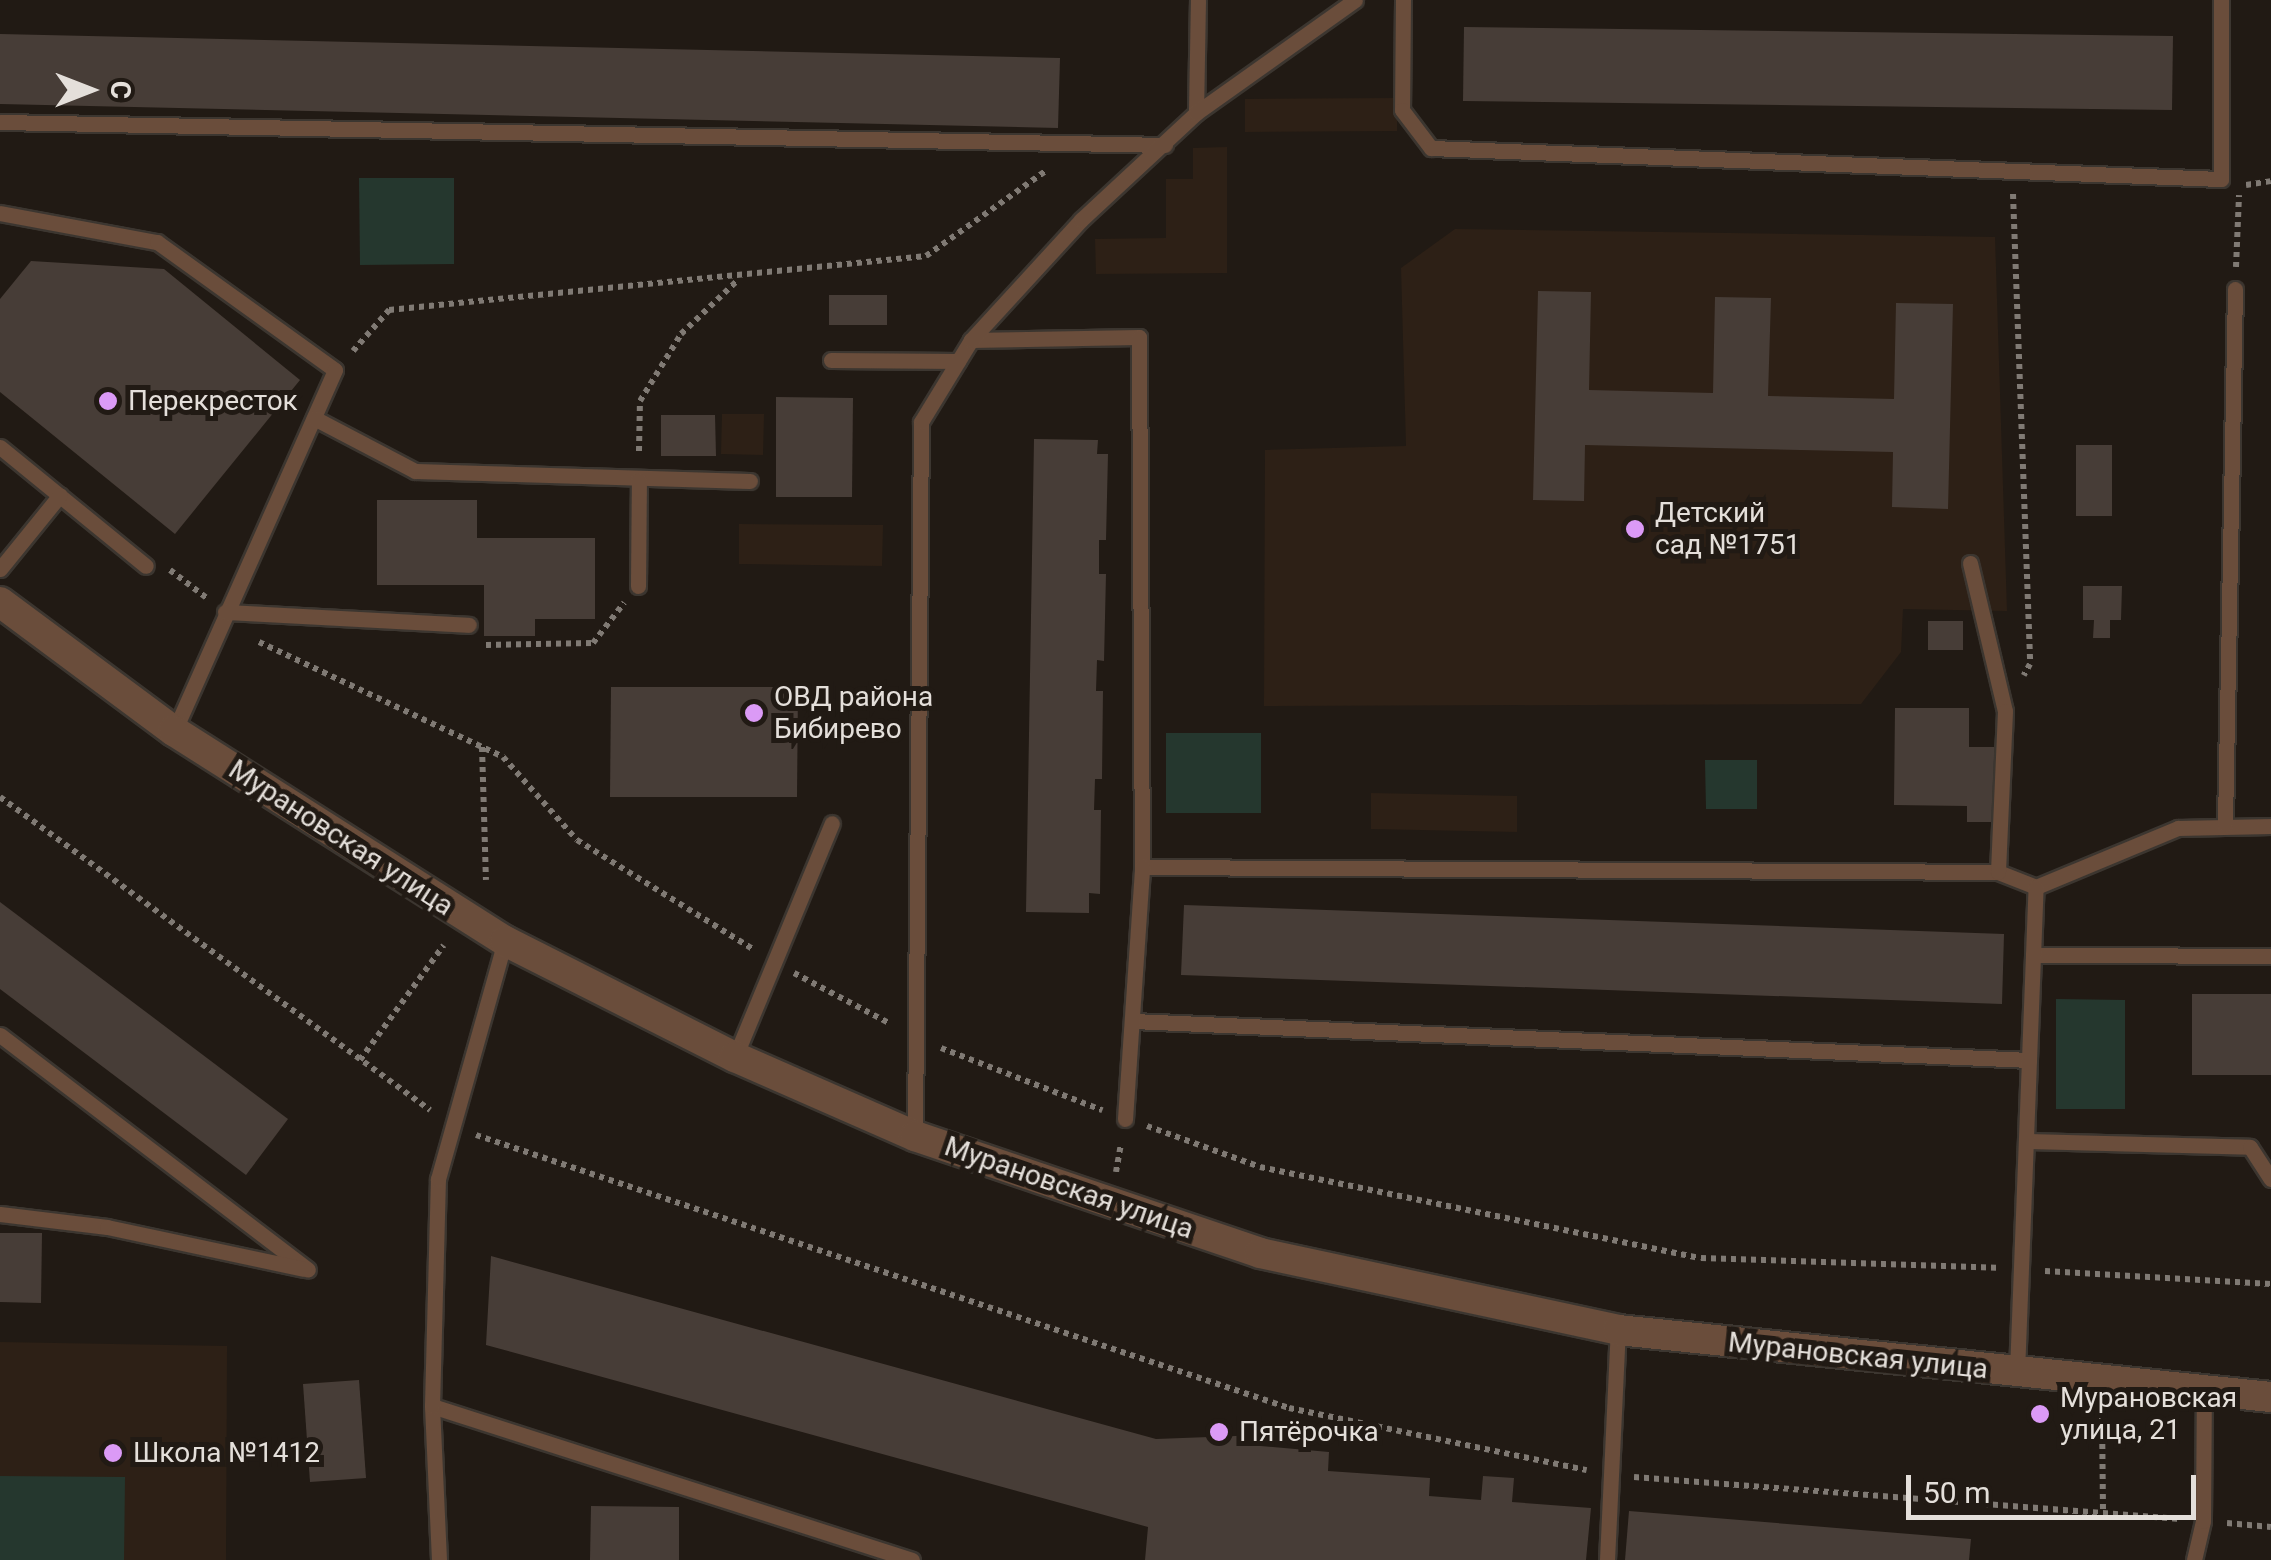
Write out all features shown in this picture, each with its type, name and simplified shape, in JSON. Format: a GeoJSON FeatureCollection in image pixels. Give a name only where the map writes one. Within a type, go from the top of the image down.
{"type":"FeatureCollection","features":[{"type":"Feature","properties":{"kind":"street","name":"Мурановская улица"},"geometry":{"type":"LineString","coordinates":[[0,602],[174,731],[504,941],[735,1057],[915,1136],[1260,1253],[1618,1330],[2271,1396]]}},
{"type":"Feature","properties":{"kind":"lane"},"geometry":{"type":"LineString","coordinates":[[1196,113],[1198,0]]}},
{"type":"Feature","properties":{"kind":"lane"},"geometry":{"type":"LineString","coordinates":[[915,1136],[919,1039],[920,422],[971,340],[1081,220],[1196,113],[1355,0]]}},
{"type":"Feature","properties":{"kind":"lane"},"geometry":{"type":"LineString","coordinates":[[1402,0],[1402,110],[1430,148],[2012,176],[2221,180],[2221,0]]}},
{"type":"Feature","properties":{"kind":"lane"},"geometry":{"type":"LineString","coordinates":[[0,122],[1165,145]]}},
{"type":"Feature","properties":{"kind":"lane"},"geometry":{"type":"LineString","coordinates":[[0,212],[157,242],[336,370],[174,731]]}},
{"type":"Feature","properties":{"kind":"lane"},"geometry":{"type":"LineString","coordinates":[[2226,824],[2235,288]]}},
{"type":"Feature","properties":{"kind":"lane"},"geometry":{"type":"LineString","coordinates":[[971,340],[1138,337],[1142,868],[1125,1118]]}},
{"type":"Feature","properties":{"kind":"lane"},"geometry":{"type":"LineString","coordinates":[[830,360],[958,361]]}},
{"type":"Feature","properties":{"kind":"lane"},"geometry":{"type":"LineString","coordinates":[[314,418],[414,471],[750,481]]}},
{"type":"Feature","properties":{"kind":"lane"},"geometry":{"type":"LineString","coordinates":[[0,447],[152,562]]}},
{"type":"Feature","properties":{"kind":"lane"},"geometry":{"type":"LineString","coordinates":[[638,586],[639,480]]}},
{"type":"Feature","properties":{"kind":"lane"},"geometry":{"type":"LineString","coordinates":[[0,569],[60,495]]}},
{"type":"Feature","properties":{"kind":"lane"},"geometry":{"type":"LineString","coordinates":[[1970,563],[2005,711],[1998,872]]}},
{"type":"Feature","properties":{"kind":"lane"},"geometry":{"type":"LineString","coordinates":[[225,612],[469,625]]}},
{"type":"Feature","properties":{"kind":"lane"},"geometry":{"type":"LineString","coordinates":[[735,1057],[832,823]]}},
{"type":"Feature","properties":{"kind":"lane"},"geometry":{"type":"LineString","coordinates":[[1142,868],[1998,872],[2036,887],[2178,828],[2271,826]]}},
{"type":"Feature","properties":{"kind":"lane"},"geometry":{"type":"LineString","coordinates":[[2017,1372],[2036,887]]}},
{"type":"Feature","properties":{"kind":"lane"},"geometry":{"type":"LineString","coordinates":[[440,1560],[432,1406],[438,1178],[504,941]]}},
{"type":"Feature","properties":{"kind":"lane"},"geometry":{"type":"LineString","coordinates":[[2033,955],[2271,956]]}},
{"type":"Feature","properties":{"kind":"lane"},"geometry":{"type":"LineString","coordinates":[[1133,1021],[2028,1060]]}},
{"type":"Feature","properties":{"kind":"lane"},"geometry":{"type":"LineString","coordinates":[[0,1035],[308,1270],[107,1227],[0,1214]]}},
{"type":"Feature","properties":{"kind":"lane"},"geometry":{"type":"LineString","coordinates":[[2028,1141],[2250,1147],[2271,1178]]}},
{"type":"Feature","properties":{"kind":"lane"},"geometry":{"type":"LineString","coordinates":[[1607,1560],[1615,1476],[1618,1330]]}},
{"type":"Feature","properties":{"kind":"lane"},"geometry":{"type":"LineString","coordinates":[[2194,1560],[2203,1521],[2204,1390]]}},
{"type":"Feature","properties":{"kind":"lane"},"geometry":{"type":"LineString","coordinates":[[432,1406],[912,1560]]}},
{"type":"Feature","properties":{"kind":"path"},"geometry":{"type":"LineString","coordinates":[[336,370],[390,310],[739,279],[926,256],[1085,143]]}},
{"type":"Feature","properties":{"kind":"path"},"geometry":{"type":"LineString","coordinates":[[2005,711],[2030,664],[2012,176]]}},
{"type":"Feature","properties":{"kind":"path"},"geometry":{"type":"LineString","coordinates":[[2235,288],[2239,186]]}},
{"type":"Feature","properties":{"kind":"path"},"geometry":{"type":"LineString","coordinates":[[639,480],[640,401],[681,334],[739,279]]}},
{"type":"Feature","properties":{"kind":"path"},"geometry":{"type":"LineString","coordinates":[[152,562],[225,612],[260,643],[502,756],[577,840],[775,962],[919,1039],[1260,1167],[1701,1258],[2021,1269],[2271,1284]]}},
{"type":"Feature","properties":{"kind":"path"},"geometry":{"type":"LineString","coordinates":[[469,625],[470,645],[593,643],[638,586]]}},
{"type":"Feature","properties":{"kind":"path"},"geometry":{"type":"LineString","coordinates":[[482,747],[486,880]]}},
{"type":"Feature","properties":{"kind":"path"},"geometry":{"type":"LineString","coordinates":[[0,797],[453,1127],[1289,1408],[1615,1476],[2271,1527]]}},
{"type":"Feature","properties":{"kind":"path"},"geometry":{"type":"LineString","coordinates":[[360,1060],[444,945]]}},
{"type":"Feature","properties":{"kind":"path"},"geometry":{"type":"LineString","coordinates":[[1111,1200],[1125,1118]]}},
{"type":"Feature","properties":{"kind":"path"},"geometry":{"type":"LineString","coordinates":[[2102,1381],[2102,1513]]}},
{"type":"Feature","properties":{"kind":"shaded area"},"geometry":{"type":"Polygon","coordinates":[[[1397,98],[1397,131],[1245,132],[1245,99],[1397,98]]]}},
{"type":"Feature","properties":{"kind":"shaded area"},"geometry":{"type":"Polygon","coordinates":[[[1227,147],[1227,273],[1096,274],[1095,239],[1166,238],[1166,179],[1193,179],[1193,148],[1227,147]]]}},
{"type":"Feature","properties":{"kind":"shaded area","name":"Детский сад №1751"},"geometry":{"type":"Polygon","coordinates":[[[1455,229],[1995,237],[2007,611],[1903,609],[1901,652],[1861,704],[1264,706],[1265,450],[1406,446],[1401,268],[1455,229]]]}},
{"type":"Feature","properties":{"kind":"shaded area"},"geometry":{"type":"Polygon","coordinates":[[[722,414],[764,414],[763,455],[721,454],[722,414]]]}},
{"type":"Feature","properties":{"kind":"shaded area"},"geometry":{"type":"Polygon","coordinates":[[[739,524],[883,525],[882,566],[739,564],[739,524]]]}},
{"type":"Feature","properties":{"kind":"shaded area"},"geometry":{"type":"Polygon","coordinates":[[[1371,793],[1517,796],[1517,832],[1371,829],[1371,793]]]}},
{"type":"Feature","properties":{"kind":"shaded area","name":"Школа №1412"},"geometry":{"type":"Polygon","coordinates":[[[0,1342],[227,1346],[226,1560],[0,1560],[0,1342]]]}},
{"type":"Feature","properties":{"kind":"green space"},"geometry":{"type":"Polygon","coordinates":[[[359,178],[454,178],[454,264],[360,265],[359,178]]]}},
{"type":"Feature","properties":{"kind":"green space"},"geometry":{"type":"Polygon","coordinates":[[[1166,733],[1261,733],[1261,813],[1166,813],[1166,733]]]}},
{"type":"Feature","properties":{"kind":"green space"},"geometry":{"type":"Polygon","coordinates":[[[1705,760],[1757,760],[1757,809],[1706,809],[1705,760]]]}},
{"type":"Feature","properties":{"kind":"green space"},"geometry":{"type":"Polygon","coordinates":[[[2056,999],[2125,1000],[2125,1109],[2056,1109],[2056,999]]]}},
{"type":"Feature","properties":{"kind":"green space"},"geometry":{"type":"Polygon","coordinates":[[[0,1476],[125,1477],[124,1560],[0,1560],[0,1476]]]}},
{"type":"Feature","properties":{"kind":"building"},"geometry":{"type":"Polygon","coordinates":[[[1464,27],[2173,36],[2172,110],[1463,101],[1464,27]]]}},
{"type":"Feature","properties":{"kind":"building"},"geometry":{"type":"Polygon","coordinates":[[[0,34],[1060,58],[1058,128],[0,104],[0,34]]]}},
{"type":"Feature","properties":{"kind":"building"},"geometry":{"type":"Polygon","coordinates":[[[31,261],[164,269],[300,380],[175,534],[0,392],[0,299],[31,261]]]}},
{"type":"Feature","properties":{"kind":"building"},"geometry":{"type":"Polygon","coordinates":[[[1538,291],[1591,292],[1589,390],[1713,393],[1715,297],[1771,298],[1768,396],[1894,399],[1896,303],[1953,304],[1948,509],[1892,507],[1893,452],[1585,445],[1584,501],[1533,500],[1538,291]]]}},
{"type":"Feature","properties":{"kind":"building"},"geometry":{"type":"Polygon","coordinates":[[[829,295],[887,295],[887,325],[829,325],[829,295]]]}},
{"type":"Feature","properties":{"kind":"building"},"geometry":{"type":"Polygon","coordinates":[[[776,397],[853,398],[852,497],[776,497],[776,397]]]}},
{"type":"Feature","properties":{"kind":"building"},"geometry":{"type":"Polygon","coordinates":[[[661,415],[715,415],[716,456],[661,456],[661,415]]]}},
{"type":"Feature","properties":{"kind":"building"},"geometry":{"type":"Polygon","coordinates":[[[1034,439],[1098,440],[1097,454],[1108,454],[1106,540],[1099,540],[1099,574],[1106,574],[1104,661],[1097,660],[1096,691],[1103,691],[1102,779],[1095,779],[1094,810],[1101,810],[1100,894],[1089,893],[1089,913],[1026,912],[1034,439]]]}},
{"type":"Feature","properties":{"kind":"building"},"geometry":{"type":"Polygon","coordinates":[[[2076,445],[2112,445],[2112,516],[2076,516],[2076,445]]]}},
{"type":"Feature","properties":{"kind":"building"},"geometry":{"type":"Polygon","coordinates":[[[377,500],[477,500],[477,538],[595,538],[595,619],[535,619],[535,636],[484,636],[484,585],[377,585],[377,500]]]}},
{"type":"Feature","properties":{"kind":"building"},"geometry":{"type":"Polygon","coordinates":[[[2083,586],[2122,586],[2121,620],[2110,620],[2110,638],[2093,638],[2094,620],[2083,620],[2083,586]]]}},
{"type":"Feature","properties":{"kind":"building"},"geometry":{"type":"Polygon","coordinates":[[[1928,621],[1963,621],[1963,650],[1928,650],[1928,621]]]}},
{"type":"Feature","properties":{"kind":"building"},"geometry":{"type":"Polygon","coordinates":[[[611,687],[798,687],[797,797],[610,797],[611,687]]]}},
{"type":"Feature","properties":{"kind":"building"},"geometry":{"type":"Polygon","coordinates":[[[1895,708],[1969,708],[1969,747],[1998,747],[1998,822],[1967,822],[1967,806],[1894,805],[1895,708]]]}},
{"type":"Feature","properties":{"kind":"building"},"geometry":{"type":"Polygon","coordinates":[[[0,902],[288,1119],[246,1175],[0,989],[0,902]]]}},
{"type":"Feature","properties":{"kind":"building"},"geometry":{"type":"Polygon","coordinates":[[[1184,905],[2004,934],[2002,1004],[1181,975],[1184,905]]]}},
{"type":"Feature","properties":{"kind":"building"},"geometry":{"type":"Polygon","coordinates":[[[2192,994],[2271,994],[2271,1075],[2192,1075],[2192,994]]]}},
{"type":"Feature","properties":{"kind":"building"},"geometry":{"type":"Polygon","coordinates":[[[0,1233],[42,1233],[41,1303],[0,1302],[0,1233]]]}},
{"type":"Feature","properties":{"kind":"building"},"geometry":{"type":"Polygon","coordinates":[[[491,1256],[1156,1439],[1262,1435],[1261,1446],[1329,1452],[1328,1471],[1430,1478],[1429,1496],[1481,1500],[1483,1476],[1514,1478],[1512,1502],[1591,1508],[1586,1560],[1145,1560],[1148,1527],[486,1345],[491,1256]]]}},
{"type":"Feature","properties":{"kind":"building"},"geometry":{"type":"Polygon","coordinates":[[[359,1380],[366,1478],[310,1482],[303,1384],[359,1380]]]}},
{"type":"Feature","properties":{"kind":"building"},"geometry":{"type":"Polygon","coordinates":[[[591,1506],[679,1507],[679,1560],[590,1560],[591,1506]]]}},
{"type":"Feature","properties":{"kind":"building"},"geometry":{"type":"Polygon","coordinates":[[[1629,1511],[1971,1539],[1969,1560],[1625,1560],[1629,1511]]]}},
{"type":"Feature","properties":{"kind":"place","name":"Перекресток"},"geometry":{"type":"Point","coordinates":[108,401]}},
{"type":"Feature","properties":{"kind":"place","name":"Детский сад №1751"},"geometry":{"type":"Point","coordinates":[1635,529]}},
{"type":"Feature","properties":{"kind":"place","name":"ОВД района Бибирево"},"geometry":{"type":"Point","coordinates":[754,713]}},
{"type":"Feature","properties":{"kind":"place","name":"Мурановская улица, 21"},"geometry":{"type":"Point","coordinates":[2040,1414]}},
{"type":"Feature","properties":{"kind":"place","name":"Пятёрочка"},"geometry":{"type":"Point","coordinates":[1219,1432]}},
{"type":"Feature","properties":{"kind":"place","name":"Школа №1412"},"geometry":{"type":"Point","coordinates":[113,1453]}}]}
